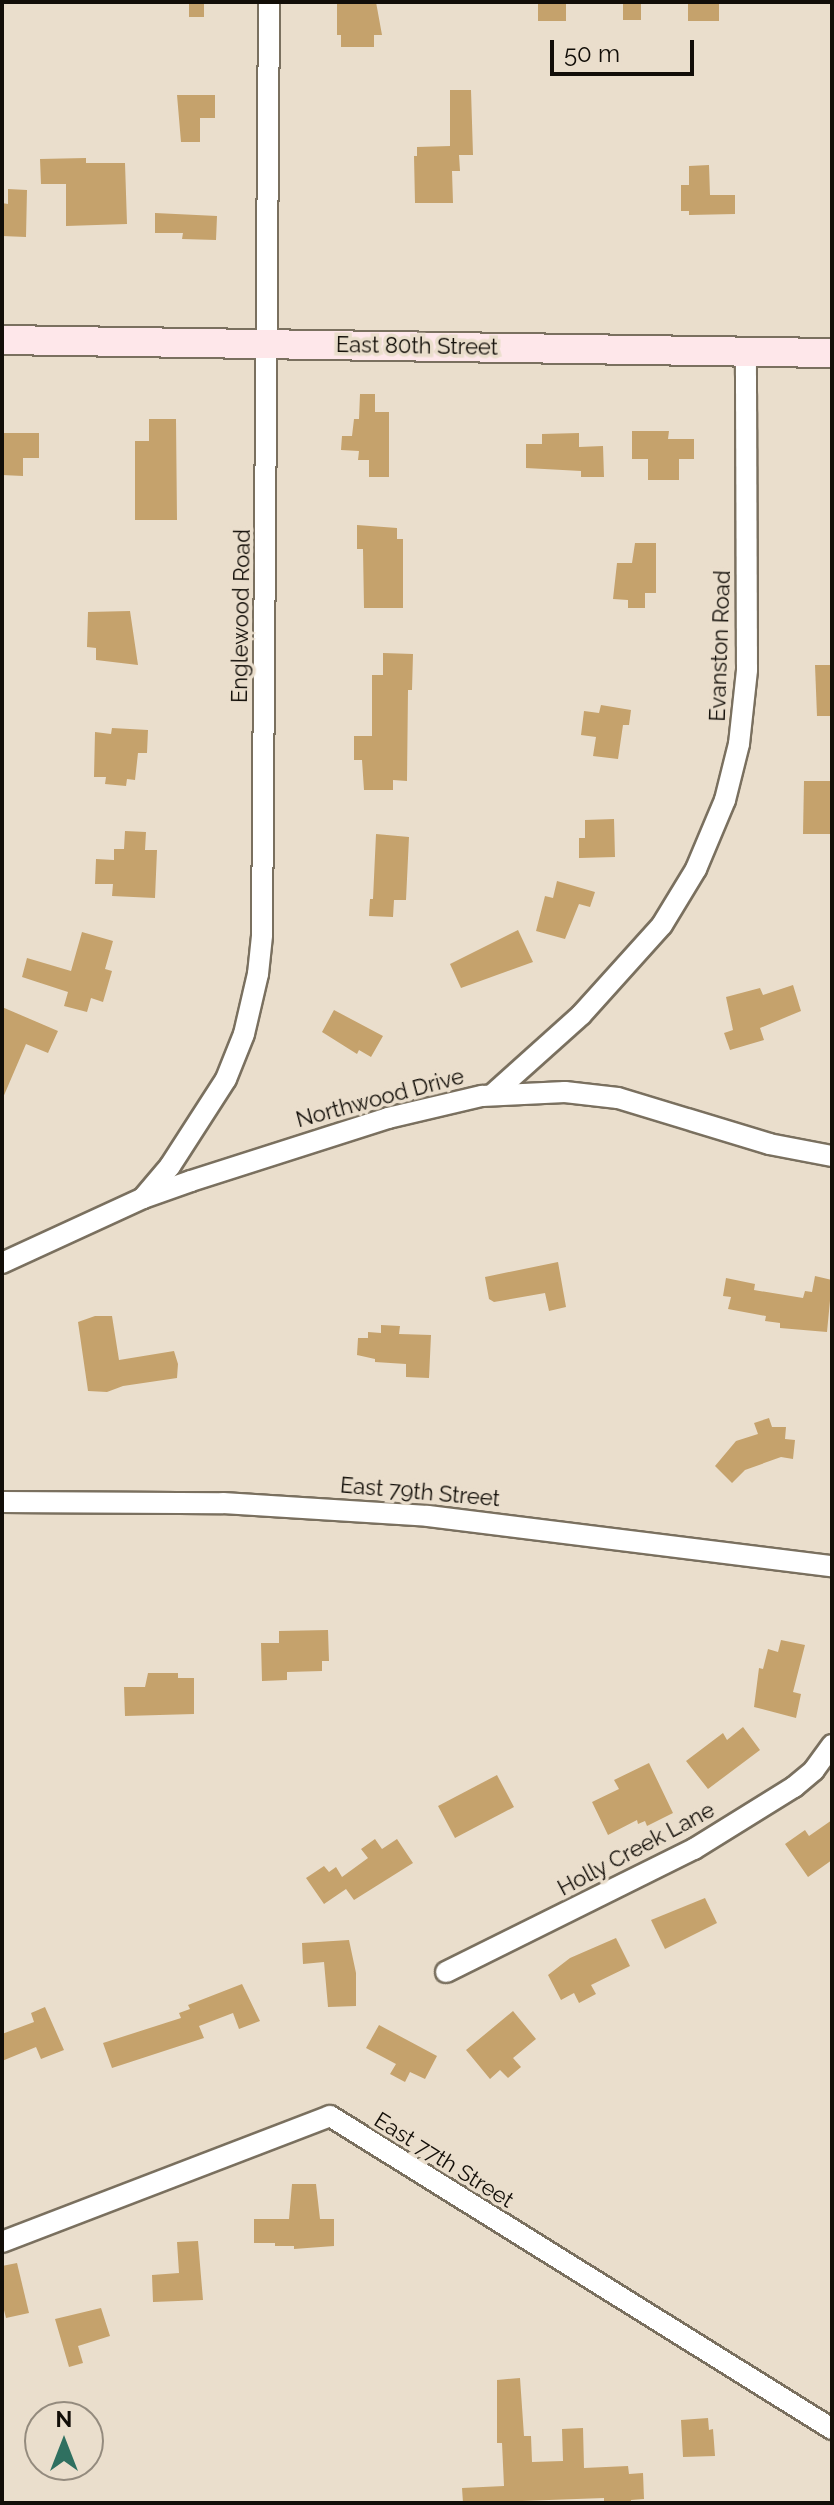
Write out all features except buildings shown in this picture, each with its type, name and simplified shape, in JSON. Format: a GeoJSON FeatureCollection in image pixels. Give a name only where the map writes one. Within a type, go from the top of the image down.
{"type":"FeatureCollection","features":[{"type":"Feature","properties":{"kind":"street","name":"Englewood Road"},"geometry":{"type":"LineString","coordinates":[[143,1198],[170,1166],[226,1079],[244,1034],[258,974],[262,935],[269,2]]}},
{"type":"Feature","properties":{"kind":"street","name":"East 80th Street"},"geometry":{"type":"LineString","coordinates":[[2,340],[832,353]]}},
{"type":"Feature","properties":{"kind":"street","name":"Evanston Road"},"geometry":{"type":"LineString","coordinates":[[493,1094],[581,1015],[662,925],[696,869],[725,800],[739,744],[747,670],[746,352]]}},
{"type":"Feature","properties":{"kind":"street","name":"Northwood Drive"},"geometry":{"type":"LineString","coordinates":[[2,1263],[143,1198],[374,1122],[456,1100],[493,1094],[565,1092],[618,1098],[778,1147],[832,1156]]}},
{"type":"Feature","properties":{"kind":"street","name":"East 79th Street"},"geometry":{"type":"LineString","coordinates":[[2,1502],[223,1503],[413,1514],[524,1525],[832,1566]]}},
{"type":"Feature","properties":{"kind":"street","name":"Holly Creek Lane"},"geometry":{"type":"LineString","coordinates":[[446,1972],[694,1849],[794,1787],[814,1770],[832,1745]]}},
{"type":"Feature","properties":{"kind":"street","name":"East 77th Street"},"geometry":{"type":"LineString","coordinates":[[2,2242],[330,2116],[832,2429]]}}]}
